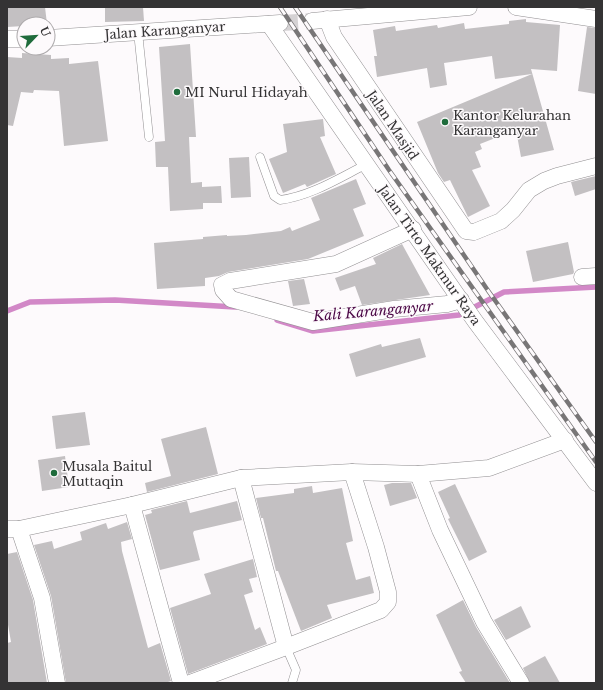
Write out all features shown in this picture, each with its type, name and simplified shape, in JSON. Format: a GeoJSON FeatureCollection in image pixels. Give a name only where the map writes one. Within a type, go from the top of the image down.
{"type":"FeatureCollection","features":[{"type":"Feature","properties":{"kind":"street"},"geometry":{"type":"LineString","coordinates":[[370,12],[469,7]]}},
{"type":"Feature","properties":{"kind":"street"},"geometry":{"type":"LineString","coordinates":[[516,7],[596,19]]}},
{"type":"Feature","properties":{"kind":"street","name":"Jalan Masjid"},"geometry":{"type":"LineString","coordinates":[[370,12],[319,20],[334,37],[463,230],[474,232],[501,221],[513,210],[529,190],[544,181],[557,176],[596,166]]}},
{"type":"Feature","properties":{"kind":"street","name":"Jalan Karanganyar"},"geometry":{"type":"LineString","coordinates":[[56,37],[275,23]]}},
{"type":"Feature","properties":{"kind":"street","name":"Jalan Tirto Makmur Raya"},"geometry":{"type":"LineString","coordinates":[[275,23],[367,164],[475,321],[566,440],[596,483]]}},
{"type":"Feature","properties":{"kind":"street"},"geometry":{"type":"LineString","coordinates":[[412,229],[336,264],[230,281],[222,285],[223,290],[230,299],[313,322],[394,309],[463,302]]}},
{"type":"Feature","properties":{"kind":"street"},"geometry":{"type":"LineString","coordinates":[[58,683],[42,598],[13,529],[132,505],[241,478],[352,472],[418,474],[489,468],[566,440]]}},
{"type":"Feature","properties":{"kind":"street"},"geometry":{"type":"LineString","coordinates":[[190,683],[381,610],[388,602],[388,592],[376,546],[352,472]]}},
{"type":"Feature","properties":{"kind":"street"},"geometry":{"type":"LineString","coordinates":[[418,474],[440,530],[484,622],[521,683]]}},
{"type":"Feature","properties":{"kind":"street"},"geometry":{"type":"LineString","coordinates":[[241,478],[286,647]]}},
{"type":"Feature","properties":{"kind":"street"},"geometry":{"type":"LineString","coordinates":[[132,505],[180,683]]}},
{"type":"Feature","properties":{"kind":"lane"},"geometry":{"type":"LineString","coordinates":[[138,32],[149,137]]}},
{"type":"Feature","properties":{"kind":"lane"},"geometry":{"type":"LineString","coordinates":[[260,157],[274,196],[280,200],[294,198],[312,191],[367,164]]}},
{"type":"Feature","properties":{"kind":"lane"},"geometry":{"type":"LineString","coordinates":[[286,647],[296,670],[292,683]]}},
{"type":"Feature","properties":{"kind":"building"},"geometry":{"type":"Polygon","coordinates":[[[7,7],[45,7],[46,16],[16,16],[16,26],[7,27],[7,7]]]}},
{"type":"Feature","properties":{"kind":"building"},"geometry":{"type":"Polygon","coordinates":[[[105,7],[143,7],[144,21],[105,22],[105,7]]]}},
{"type":"Feature","properties":{"kind":"building"},"geometry":{"type":"Polygon","coordinates":[[[526,19],[526,22],[560,25],[557,71],[531,69],[554,150],[521,157],[516,130],[480,144],[482,149],[475,152],[481,167],[472,170],[490,206],[468,217],[450,180],[444,182],[438,173],[417,122],[532,74],[495,79],[492,56],[444,63],[447,85],[430,88],[427,68],[377,77],[374,56],[377,56],[373,30],[395,26],[396,31],[437,25],[438,28],[464,23],[465,29],[509,24],[509,21],[526,19]]]}},
{"type":"Feature","properties":{"kind":"building"},"geometry":{"type":"Polygon","coordinates":[[[587,27],[596,28],[596,94],[578,91],[587,27]]]}},
{"type":"Feature","properties":{"kind":"building"},"geometry":{"type":"Polygon","coordinates":[[[190,44],[196,137],[189,137],[191,183],[202,182],[202,187],[221,186],[222,203],[203,203],[203,209],[170,211],[168,167],[156,167],[155,142],[165,141],[159,47],[190,44]]]}},
{"type":"Feature","properties":{"kind":"building"},"geometry":{"type":"Polygon","coordinates":[[[22,56],[51,56],[51,59],[69,58],[69,64],[98,61],[108,141],[64,146],[59,91],[34,90],[33,93],[21,92],[13,126],[7,125],[7,57],[22,58],[22,56]]]}},
{"type":"Feature","properties":{"kind":"building"},"geometry":{"type":"Polygon","coordinates":[[[323,119],[325,136],[320,137],[336,174],[307,187],[305,184],[283,193],[269,159],[287,152],[283,124],[323,119]]]}},
{"type":"Feature","properties":{"kind":"building"},"geometry":{"type":"Polygon","coordinates":[[[249,157],[251,197],[231,198],[229,158],[249,157]]]}},
{"type":"Feature","properties":{"kind":"building"},"geometry":{"type":"Polygon","coordinates":[[[596,176],[596,189],[575,196],[571,182],[596,176]]]}},
{"type":"Feature","properties":{"kind":"building"},"geometry":{"type":"Polygon","coordinates":[[[356,179],[366,204],[353,209],[364,236],[308,259],[228,272],[219,276],[205,278],[205,286],[157,289],[154,243],[203,239],[203,237],[246,235],[281,231],[290,227],[292,231],[320,220],[311,198],[356,179]]]}},
{"type":"Feature","properties":{"kind":"building"},"geometry":{"type":"Polygon","coordinates":[[[568,242],[574,272],[573,274],[533,282],[526,251],[568,242]]]}},
{"type":"Feature","properties":{"kind":"building"},"geometry":{"type":"Polygon","coordinates":[[[402,244],[430,295],[362,305],[355,286],[340,291],[335,278],[376,264],[373,258],[402,244]]]}},
{"type":"Feature","properties":{"kind":"building"},"geometry":{"type":"Polygon","coordinates":[[[304,279],[310,304],[293,306],[288,281],[304,279]]]}},
{"type":"Feature","properties":{"kind":"building"},"geometry":{"type":"Polygon","coordinates":[[[420,338],[426,357],[356,377],[349,354],[381,344],[382,347],[420,338]]]}},
{"type":"Feature","properties":{"kind":"building"},"geometry":{"type":"Polygon","coordinates":[[[85,412],[90,445],[56,449],[52,416],[85,412]]]}},
{"type":"Feature","properties":{"kind":"building"},"geometry":{"type":"Polygon","coordinates":[[[206,427],[218,474],[147,492],[145,483],[171,476],[161,439],[206,427]]]}},
{"type":"Feature","properties":{"kind":"building","name":"Musala Baitul Muttaqin"},"geometry":{"type":"Polygon","coordinates":[[[65,456],[69,487],[42,491],[38,460],[65,456]]]}},
{"type":"Feature","properties":{"kind":"building"},"geometry":{"type":"Polygon","coordinates":[[[392,483],[411,483],[417,498],[390,506],[384,485],[392,483]]]}},
{"type":"Feature","properties":{"kind":"building"},"geometry":{"type":"Polygon","coordinates":[[[455,484],[487,552],[469,561],[448,519],[450,518],[438,492],[455,484]]]}},
{"type":"Feature","properties":{"kind":"building"},"geometry":{"type":"Polygon","coordinates":[[[312,486],[313,493],[342,488],[353,541],[346,543],[356,580],[370,576],[374,593],[327,605],[332,618],[301,631],[278,571],[276,571],[263,518],[261,518],[256,498],[294,493],[294,489],[312,486]]]}},
{"type":"Feature","properties":{"kind":"building"},"geometry":{"type":"Polygon","coordinates":[[[187,501],[190,513],[237,501],[242,520],[194,531],[193,533],[200,560],[160,570],[145,515],[152,513],[151,510],[187,501]]]}},
{"type":"Feature","properties":{"kind":"building"},"geometry":{"type":"Polygon","coordinates":[[[127,522],[132,539],[121,542],[122,551],[148,648],[160,643],[171,681],[165,683],[66,683],[51,596],[34,545],[52,541],[54,549],[82,540],[80,532],[106,523],[108,529],[127,522]]]}},
{"type":"Feature","properties":{"kind":"building"},"geometry":{"type":"Polygon","coordinates":[[[17,552],[33,600],[47,683],[7,683],[7,643],[11,642],[7,619],[7,554],[17,552]]]}},
{"type":"Feature","properties":{"kind":"building"},"geometry":{"type":"Polygon","coordinates":[[[253,559],[257,577],[249,579],[253,592],[244,595],[255,630],[260,627],[267,644],[188,674],[170,608],[211,594],[204,574],[253,559]]]}},
{"type":"Feature","properties":{"kind":"building"},"geometry":{"type":"Polygon","coordinates":[[[463,600],[476,627],[510,683],[466,683],[459,672],[462,671],[436,615],[463,600]]]}},
{"type":"Feature","properties":{"kind":"building"},"geometry":{"type":"Polygon","coordinates":[[[521,606],[531,627],[506,640],[494,620],[521,606]]]}},
{"type":"Feature","properties":{"kind":"building"},"geometry":{"type":"Polygon","coordinates":[[[545,656],[560,683],[530,683],[523,668],[545,656]]]}},
{"type":"Feature","properties":{"kind":"waterway","name":"Kali Karanganyar"},"geometry":{"type":"LineString","coordinates":[[277,320],[313,331],[459,315],[504,292],[596,287]]}},
{"type":"Feature","properties":{"kind":"waterway","name":"Kali Karanganyar"},"geometry":{"type":"LineString","coordinates":[[7,311],[30,302],[115,300],[235,307]]}},
{"type":"Feature","properties":{"kind":"tunnel"},"geometry":{"type":"LineString","coordinates":[[282,23],[312,21]]}},
{"type":"Feature","properties":{"kind":"railway"},"geometry":{"type":"LineString","coordinates":[[280,7],[389,170],[596,462]]}},
{"type":"Feature","properties":{"kind":"railway"},"geometry":{"type":"LineString","coordinates":[[295,7],[489,292],[596,442]]}},
{"type":"Feature","properties":{"kind":"place","name":"MI Nurul Hidayah"},"geometry":{"type":"Point","coordinates":[177,92]}},
{"type":"Feature","properties":{"kind":"place","name":"Kantor Kelurahan Karanganyar"},"geometry":{"type":"Point","coordinates":[445,122]}},
{"type":"Feature","properties":{"kind":"place","name":"Musala Baitul Muttaqin"},"geometry":{"type":"Point","coordinates":[54,473]}}]}
